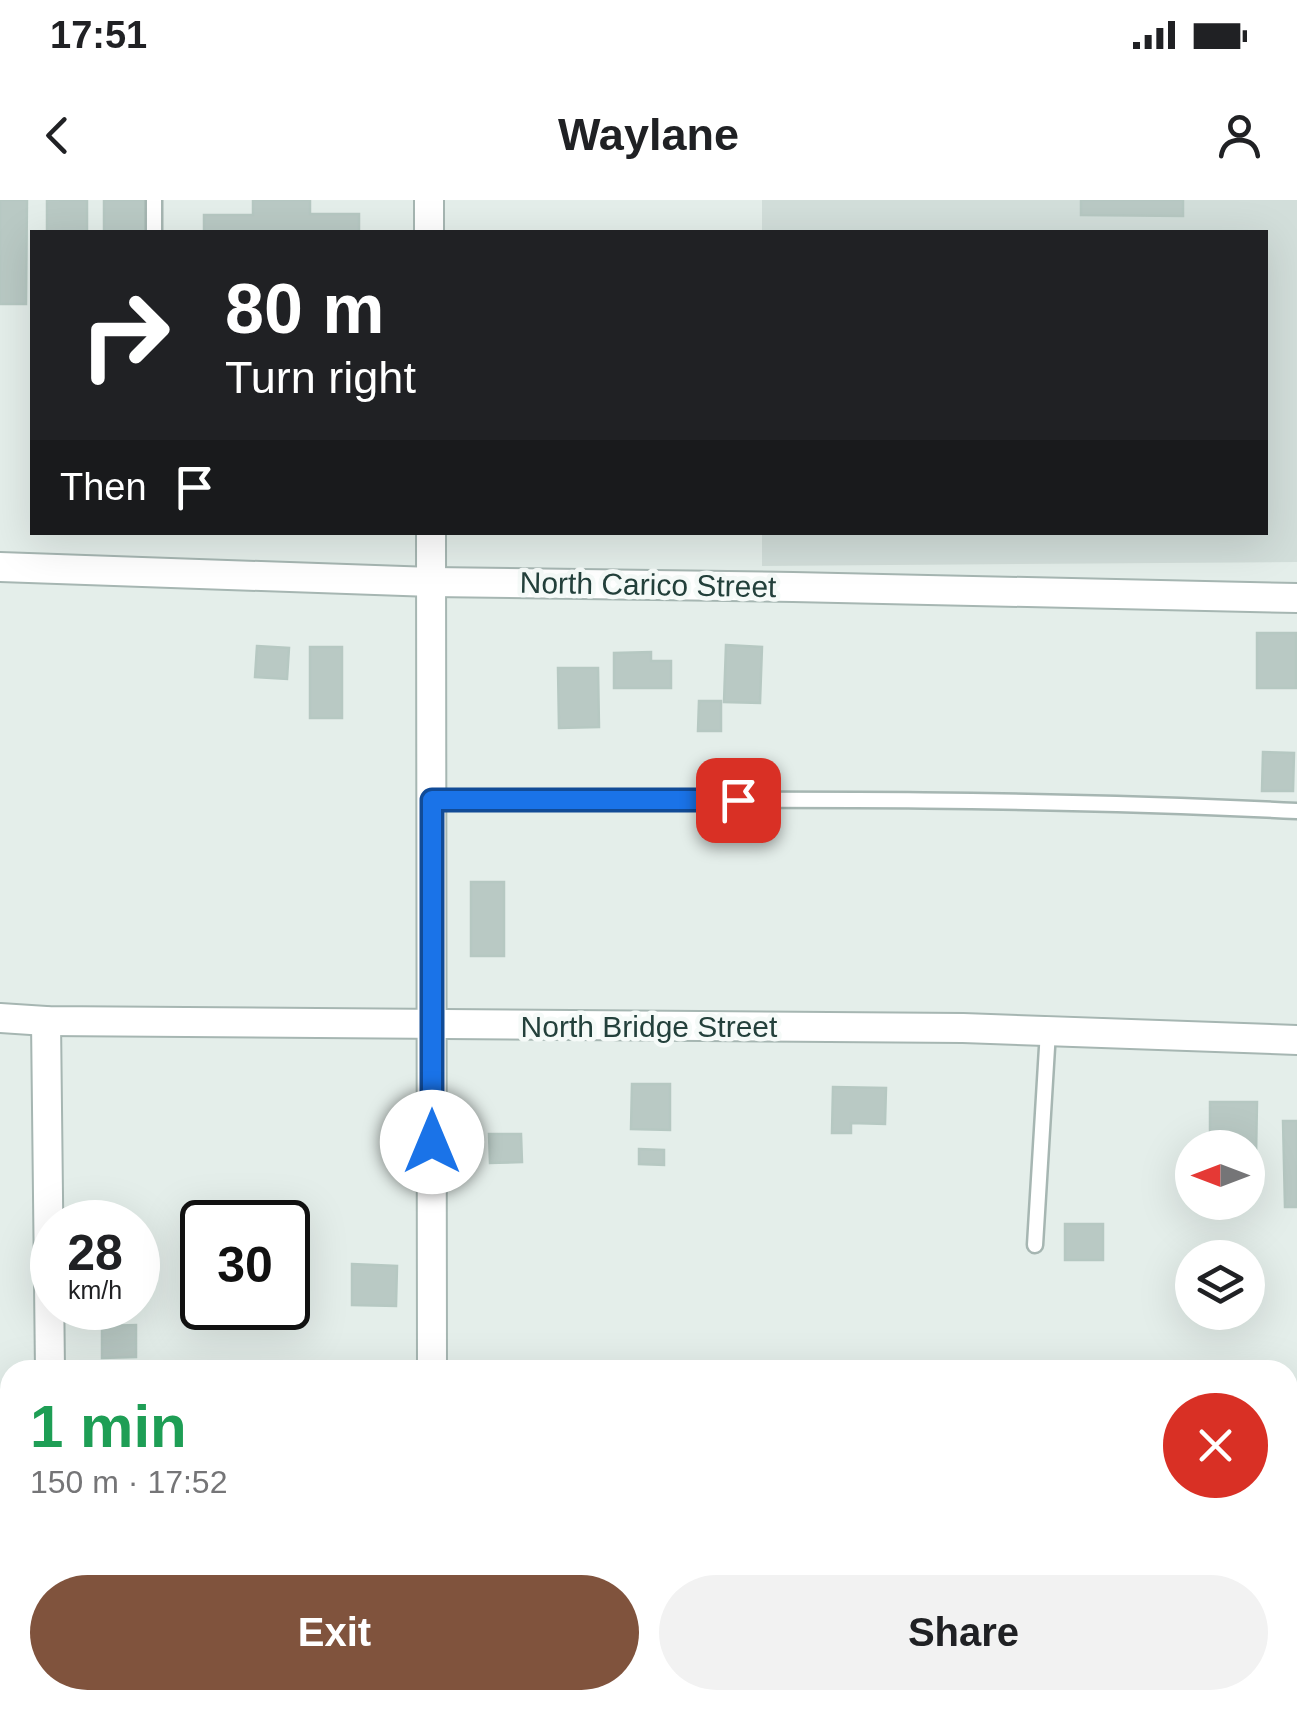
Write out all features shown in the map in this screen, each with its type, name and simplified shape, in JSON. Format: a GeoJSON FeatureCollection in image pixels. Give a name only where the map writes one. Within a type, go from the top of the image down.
{"type":"FeatureCollection","features":[{"type":"Feature","properties":{"kind":"street"},"geometry":{"type":"LineString","coordinates":[[429,200],[429,230]]}},
{"type":"Feature","properties":{"kind":"street"},"geometry":{"type":"LineString","coordinates":[[431,535],[432,1360]]}},
{"type":"Feature","properties":{"kind":"street","name":"North Carico Street"},"geometry":{"type":"LineString","coordinates":[[0,567],[432,582],[1297,598]]}},
{"type":"Feature","properties":{"kind":"street","name":"North Bridge Street"},"geometry":{"type":"LineString","coordinates":[[0,1018],[433,1026],[938,1028],[1297,1040]]}},
{"type":"Feature","properties":{"kind":"street"},"geometry":{"type":"LineString","coordinates":[[46,1021],[50,1360]]}},
{"type":"Feature","properties":{"kind":"lane"},"geometry":{"type":"LineString","coordinates":[[154,200],[154,230]]}},
{"type":"Feature","properties":{"kind":"lane"},"geometry":{"type":"LineString","coordinates":[[432,800],[1153,804],[1297,812]]}},
{"type":"Feature","properties":{"kind":"lane"},"geometry":{"type":"LineString","coordinates":[[1035,1245],[1048,1031]]}},
{"type":"Feature","properties":{"kind":"shaded area"},"geometry":{"type":"Polygon","coordinates":[[[762,200],[1297,200],[1297,562],[762,566],[762,535],[1268,535],[1268,230],[762,230],[762,200]]]}},
{"type":"Feature","properties":{"kind":"building"},"geometry":{"type":"Polygon","coordinates":[[[0,200],[27,200],[26,304],[0,304],[0,200]]]}},
{"type":"Feature","properties":{"kind":"building"},"geometry":{"type":"Polygon","coordinates":[[[47,200],[87,200],[87,230],[47,230],[47,200]]]}},
{"type":"Feature","properties":{"kind":"building"},"geometry":{"type":"Polygon","coordinates":[[[104,200],[145,200],[145,230],[104,230],[104,200]]]}},
{"type":"Feature","properties":{"kind":"building"},"geometry":{"type":"Polygon","coordinates":[[[253,200],[310,200],[310,214],[359,214],[359,230],[204,230],[204,215],[253,215],[253,200]]]}},
{"type":"Feature","properties":{"kind":"building"},"geometry":{"type":"Polygon","coordinates":[[[1081,200],[1183,200],[1183,216],[1081,215],[1081,200]]]}},
{"type":"Feature","properties":{"kind":"building"},"geometry":{"type":"Polygon","coordinates":[[[1257,633],[1296,633],[1296,688],[1257,688],[1257,633]]]}},
{"type":"Feature","properties":{"kind":"building"},"geometry":{"type":"Polygon","coordinates":[[[726,645],[762,647],[760,703],[724,702],[726,645]]]}},
{"type":"Feature","properties":{"kind":"building"},"geometry":{"type":"Polygon","coordinates":[[[257,646],[289,648],[287,679],[255,677],[257,646]]]}},
{"type":"Feature","properties":{"kind":"building"},"geometry":{"type":"Polygon","coordinates":[[[310,647],[342,647],[342,718],[310,718],[310,647]]]}},
{"type":"Feature","properties":{"kind":"building"},"geometry":{"type":"Polygon","coordinates":[[[651,652],[651,661],[671,661],[671,688],[614,688],[614,653],[651,652]]]}},
{"type":"Feature","properties":{"kind":"building"},"geometry":{"type":"Polygon","coordinates":[[[558,668],[598,668],[599,727],[559,728],[558,668]]]}},
{"type":"Feature","properties":{"kind":"building"},"geometry":{"type":"Polygon","coordinates":[[[699,701],[721,701],[721,731],[698,731],[699,701]]]}},
{"type":"Feature","properties":{"kind":"building"},"geometry":{"type":"Polygon","coordinates":[[[1263,752],[1294,753],[1293,791],[1262,791],[1263,752]]]}},
{"type":"Feature","properties":{"kind":"building"},"geometry":{"type":"Polygon","coordinates":[[[471,882],[504,882],[504,956],[471,956],[471,882]]]}},
{"type":"Feature","properties":{"kind":"building"},"geometry":{"type":"Polygon","coordinates":[[[632,1084],[670,1084],[670,1130],[631,1129],[632,1084]]]}},
{"type":"Feature","properties":{"kind":"building"},"geometry":{"type":"Polygon","coordinates":[[[833,1087],[886,1088],[885,1124],[851,1123],[851,1133],[832,1133],[833,1087]]]}},
{"type":"Feature","properties":{"kind":"building"},"geometry":{"type":"Polygon","coordinates":[[[1210,1102],[1257,1102],[1256,1130],[1210,1130],[1210,1102]]]}},
{"type":"Feature","properties":{"kind":"building"},"geometry":{"type":"Polygon","coordinates":[[[1283,1121],[1297,1121],[1297,1207],[1285,1207],[1283,1121]]]}},
{"type":"Feature","properties":{"kind":"building"},"geometry":{"type":"Polygon","coordinates":[[[489,1134],[521,1134],[522,1162],[490,1163],[489,1134]]]}},
{"type":"Feature","properties":{"kind":"building"},"geometry":{"type":"Polygon","coordinates":[[[639,1149],[664,1150],[664,1165],[639,1164],[639,1149]]]}},
{"type":"Feature","properties":{"kind":"building"},"geometry":{"type":"Polygon","coordinates":[[[1065,1224],[1103,1224],[1103,1260],[1065,1260],[1065,1224]]]}},
{"type":"Feature","properties":{"kind":"building"},"geometry":{"type":"Polygon","coordinates":[[[352,1264],[397,1266],[396,1306],[352,1305],[352,1264]]]}},
{"type":"Feature","properties":{"kind":"building"},"geometry":{"type":"Polygon","coordinates":[[[102,1330],[136,1330],[136,1357],[102,1358],[102,1330]]]}},
{"type":"Feature","properties":{"kind":"route"},"geometry":{"type":"LineString","coordinates":[[432,1142],[432,800],[738,800]]}}]}
